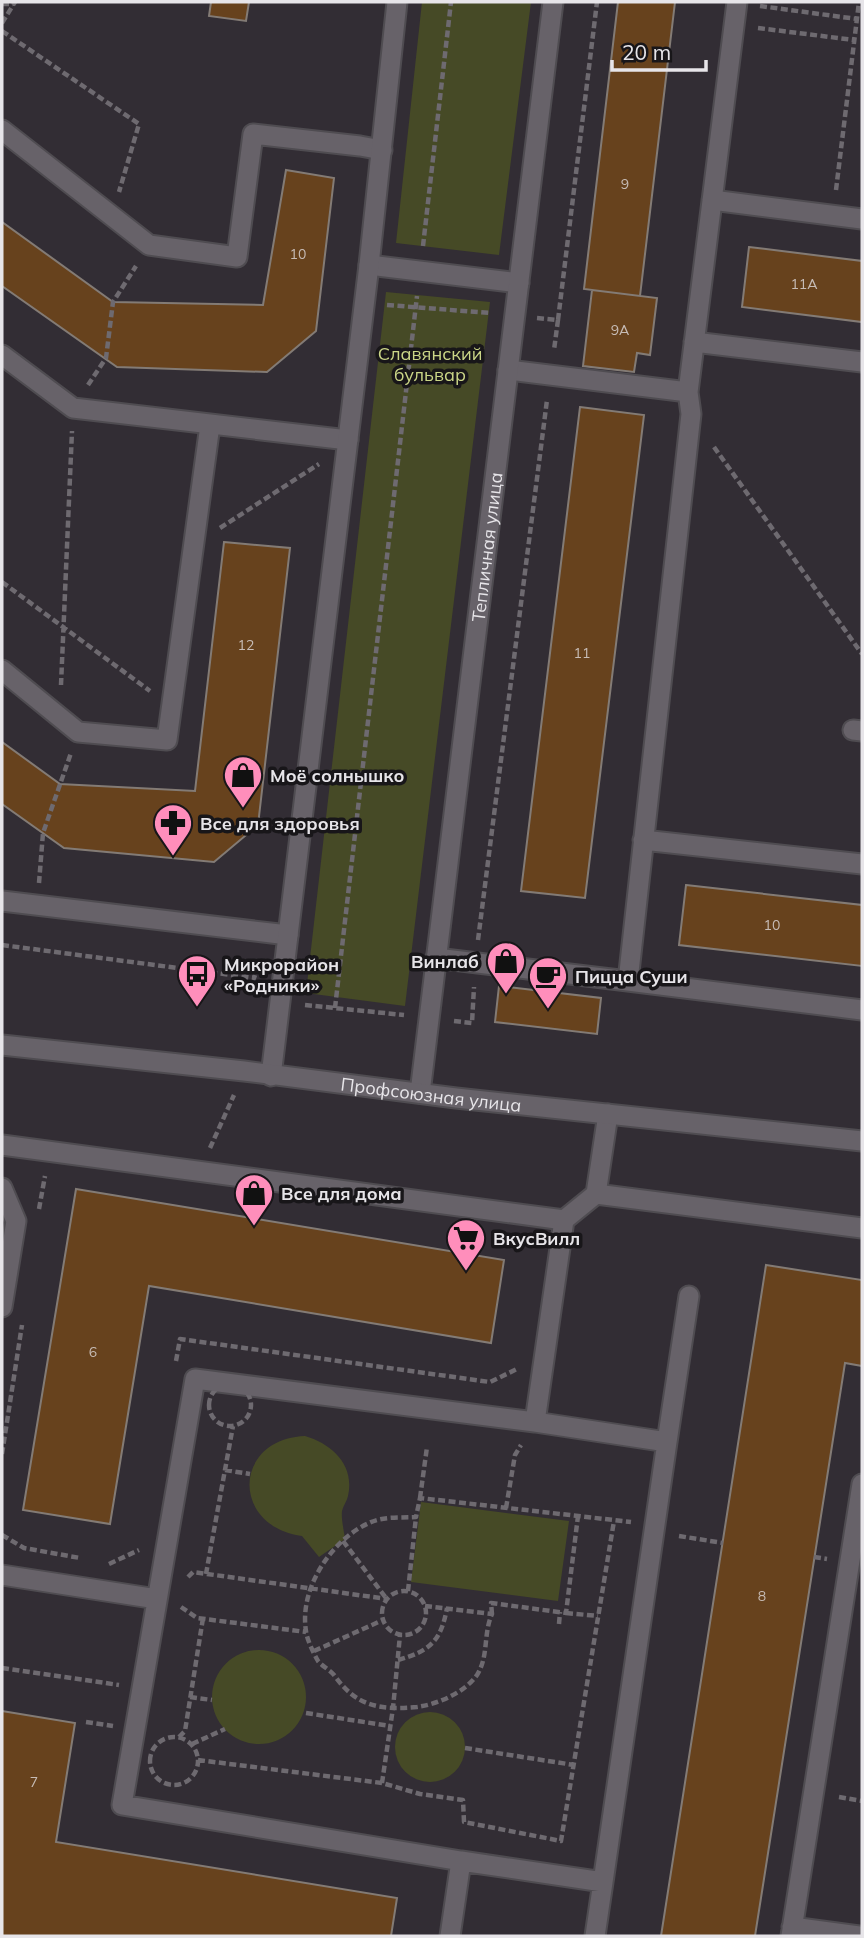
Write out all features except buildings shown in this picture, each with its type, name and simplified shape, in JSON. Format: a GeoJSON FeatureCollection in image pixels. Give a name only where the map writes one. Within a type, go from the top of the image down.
{"type":"FeatureCollection","features":[{"type":"Feature","properties":{"kind":"street"},"geometry":{"type":"LineString","coordinates":[[271,1076],[369,265],[397,2]]}},
{"type":"Feature","properties":{"kind":"street","name":"Тепличная улица"},"geometry":{"type":"LineString","coordinates":[[419,1093],[553,2]]}},
{"type":"Feature","properties":{"kind":"street"},"geometry":{"type":"LineString","coordinates":[[628,981],[691,414],[688,392],[737,3]]}},
{"type":"Feature","properties":{"kind":"street"},"geometry":{"type":"LineString","coordinates":[[2,130],[149,245],[237,257],[253,134],[382,150]]}},
{"type":"Feature","properties":{"kind":"street"},"geometry":{"type":"LineString","coordinates":[[712,200],[862,219]]}},
{"type":"Feature","properties":{"kind":"street"},"geometry":{"type":"LineString","coordinates":[[369,265],[519,283]]}},
{"type":"Feature","properties":{"kind":"street"},"geometry":{"type":"LineString","coordinates":[[694,342],[862,362]]}},
{"type":"Feature","properties":{"kind":"street"},"geometry":{"type":"LineString","coordinates":[[2,355],[73,408],[348,440]]}},
{"type":"Feature","properties":{"kind":"street"},"geometry":{"type":"LineString","coordinates":[[508,370],[688,392]]}},
{"type":"Feature","properties":{"kind":"street"},"geometry":{"type":"LineString","coordinates":[[2,670],[78,732],[167,740],[209,425]]}},
{"type":"Feature","properties":{"kind":"street"},"geometry":{"type":"LineString","coordinates":[[643,840],[862,864]]}},
{"type":"Feature","properties":{"kind":"street"},"geometry":{"type":"LineString","coordinates":[[2,901],[288,935]]}},
{"type":"Feature","properties":{"kind":"street"},"geometry":{"type":"LineString","coordinates":[[436,958],[862,1010]]}},
{"type":"Feature","properties":{"kind":"street","name":"Профсоюзная улица"},"geometry":{"type":"LineString","coordinates":[[2,1045],[862,1141]]}},
{"type":"Feature","properties":{"kind":"street"},"geometry":{"type":"LineString","coordinates":[[535,1422],[564,1220],[596,1194],[608,1114]]}},
{"type":"Feature","properties":{"kind":"street"},"geometry":{"type":"LineString","coordinates":[[2,1144],[564,1220]]}},
{"type":"Feature","properties":{"kind":"street"},"geometry":{"type":"LineString","coordinates":[[2,1188],[16,1221],[2,1307]]}},
{"type":"Feature","properties":{"kind":"street"},"geometry":{"type":"LineString","coordinates":[[596,1194],[862,1228]]}},
{"type":"Feature","properties":{"kind":"street"},"geometry":{"type":"LineString","coordinates":[[595,1936],[689,1296]]}},
{"type":"Feature","properties":{"kind":"street"},"geometry":{"type":"LineString","coordinates":[[603,1882],[122,1805],[166,1597],[195,1379],[535,1422],[667,1442]]}},
{"type":"Feature","properties":{"kind":"street"},"geometry":{"type":"LineString","coordinates":[[859,1936],[791,1932],[862,1484]]}},
{"type":"Feature","properties":{"kind":"street"},"geometry":{"type":"LineString","coordinates":[[2,1575],[166,1597]]}},
{"type":"Feature","properties":{"kind":"street"},"geometry":{"type":"LineString","coordinates":[[450,1936],[461,1861]]}},
{"type":"Feature","properties":{"kind":"path"},"geometry":{"type":"LineString","coordinates":[[335,1008],[451,2]]}},
{"type":"Feature","properties":{"kind":"path"},"geometry":{"type":"LineString","coordinates":[[558,320],[597,2]]}},
{"type":"Feature","properties":{"kind":"path"},"geometry":{"type":"LineString","coordinates":[[832,215],[859,2]]}},
{"type":"Feature","properties":{"kind":"path"},"geometry":{"type":"LineString","coordinates":[[2,4],[14,3]]}},
{"type":"Feature","properties":{"kind":"path"},"geometry":{"type":"LineString","coordinates":[[2,23],[14,3]]}},
{"type":"Feature","properties":{"kind":"path"},"geometry":{"type":"LineString","coordinates":[[737,3],[857,19]]}},
{"type":"Feature","properties":{"kind":"path"},"geometry":{"type":"LineString","coordinates":[[734,24],[854,40]]}},
{"type":"Feature","properties":{"kind":"path"},"geometry":{"type":"LineString","coordinates":[[2,31],[139,124],[112,216]]}},
{"type":"Feature","properties":{"kind":"path"},"geometry":{"type":"LineString","coordinates":[[59,717],[73,408],[106,358],[113,302],[149,245]]}},
{"type":"Feature","properties":{"kind":"path"},"geometry":{"type":"LineString","coordinates":[[691,414],[862,654]]}},
{"type":"Feature","properties":{"kind":"path"},"geometry":{"type":"LineString","coordinates":[[193,545],[321,462]]}},
{"type":"Feature","properties":{"kind":"path"},"geometry":{"type":"LineString","coordinates":[[2,582],[171,706]]}},
{"type":"Feature","properties":{"kind":"path"},"geometry":{"type":"LineString","coordinates":[[37,905],[43,833],[78,732]]}},
{"type":"Feature","properties":{"kind":"path"},"geometry":{"type":"LineString","coordinates":[[2,945],[254,978],[279,1003],[472,1023],[475,962]]}},
{"type":"Feature","properties":{"kind":"path"},"geometry":{"type":"LineString","coordinates":[[253,992],[254,978]]}},
{"type":"Feature","properties":{"kind":"path"},"geometry":{"type":"LineString","coordinates":[[200,1171],[244,1071]]}},
{"type":"Feature","properties":{"kind":"path"},"geometry":{"type":"LineString","coordinates":[[506,1508],[514,1455],[535,1422]]}},
{"type":"Feature","properties":{"kind":"path"},"geometry":{"type":"LineString","coordinates":[[206,1574],[233,1426]]}},
{"type":"Feature","properties":{"kind":"path"},"geometry":{"type":"LineString","coordinates":[[408,1591],[427,1447]]}},
{"type":"Feature","properties":{"kind":"path"},"geometry":{"type":"LineString","coordinates":[[225,1470],[250,1474]]}},
{"type":"Feature","properties":{"kind":"path"},"geometry":{"type":"LineString","coordinates":[[420,1498],[614,1521],[723,1543]]}},
{"type":"Feature","properties":{"kind":"path"},"geometry":{"type":"LineString","coordinates":[[559,1624],[578,1516]]}},
{"type":"Feature","properties":{"kind":"path"},"geometry":{"type":"LineString","coordinates":[[416,1517],[394,1517],[370,1522],[343,1541],[319,1569],[308,1598],[306,1632],[314,1651],[339,1685],[357,1699],[377,1708],[422,1706],[442,1701],[462,1689],[476,1675],[486,1653],[491,1603],[598,1616]]}},
{"type":"Feature","properties":{"kind":"path"},"geometry":{"type":"LineString","coordinates":[[198,1760],[382,1783],[420,1794],[463,1800],[464,1822],[561,1841],[614,1521]]}},
{"type":"Feature","properties":{"kind":"path"},"geometry":{"type":"LineString","coordinates":[[343,1541],[387,1599]]}},
{"type":"Feature","properties":{"kind":"path"},"geometry":{"type":"LineString","coordinates":[[183,1581],[193,1572],[387,1599]]}},
{"type":"Feature","properties":{"kind":"path"},"geometry":{"type":"LineString","coordinates":[[398,1591],[408,1591],[418,1595],[427,1614],[421,1628],[407,1635],[400,1635],[387,1627],[383,1620],[383,1605],[398,1591]]}},
{"type":"Feature","properties":{"kind":"path"},"geometry":{"type":"LineString","coordinates":[[166,1597],[197,1618],[306,1632]]}},
{"type":"Feature","properties":{"kind":"path"},"geometry":{"type":"LineString","coordinates":[[425,1606],[492,1614]]}},
{"type":"Feature","properties":{"kind":"path"},"geometry":{"type":"LineString","coordinates":[[398,1660],[417,1655],[433,1643],[443,1629],[447,1608]]}},
{"type":"Feature","properties":{"kind":"path"},"geometry":{"type":"LineString","coordinates":[[179,1737],[185,1731],[203,1618]]}},
{"type":"Feature","properties":{"kind":"path"},"geometry":{"type":"LineString","coordinates":[[314,1651],[383,1620]]}},
{"type":"Feature","properties":{"kind":"path"},"geometry":{"type":"LineString","coordinates":[[382,1783],[400,1635]]}},
{"type":"Feature","properties":{"kind":"path"},"geometry":{"type":"LineString","coordinates":[[2,1668],[124,1685]]}},
{"type":"Feature","properties":{"kind":"path"},"geometry":{"type":"LineString","coordinates":[[190,1697],[212,1700]]}},
{"type":"Feature","properties":{"kind":"path"},"geometry":{"type":"LineString","coordinates":[[306,1713],[390,1726]]}},
{"type":"Feature","properties":{"kind":"path"},"geometry":{"type":"LineString","coordinates":[[86,1722],[117,1726]]}},
{"type":"Feature","properties":{"kind":"path"},"geometry":{"type":"LineString","coordinates":[[192,1744],[225,1729]]}},
{"type":"Feature","properties":{"kind":"path"},"geometry":{"type":"LineString","coordinates":[[179,1737],[192,1744],[198,1760],[194,1776],[188,1782],[172,1786],[157,1778],[150,1764],[153,1749],[164,1739],[179,1737]]}},
{"type":"Feature","properties":{"kind":"path"},"geometry":{"type":"LineString","coordinates":[[465,1748],[574,1765]]}},
{"type":"Feature","properties":{"kind":"green space"},"geometry":{"type":"Polygon","coordinates":[[[422,2],[531,2],[499,255],[396,243],[422,2]]]}},
{"type":"Feature","properties":{"kind":"green space","name":"Славянский бульвар"},"geometry":{"type":"Polygon","coordinates":[[[386,292],[490,302],[405,1006],[306,993],[386,292]]]}},
{"type":"Feature","properties":{"kind":"green space"},"geometry":{"type":"Polygon","coordinates":[[[305,1436],[332,1450],[345,1466],[348,1475],[347,1498],[342,1511],[345,1539],[319,1557],[302,1536],[279,1529],[262,1517],[252,1501],[249,1483],[253,1466],[264,1451],[281,1441],[305,1436]]]}},
{"type":"Feature","properties":{"kind":"green space"},"geometry":{"type":"Polygon","coordinates":[[[421,1502],[569,1521],[558,1601],[411,1582],[421,1502]]]}},
{"type":"Feature","properties":{"kind":"green space"},"geometry":{"type":"Polygon","coordinates":[[[259,1650],[277,1654],[292,1664],[302,1679],[306,1697],[302,1715],[292,1730],[277,1740],[259,1744],[241,1740],[226,1730],[216,1715],[212,1697],[216,1679],[226,1664],[241,1654],[259,1650]]]}},
{"type":"Feature","properties":{"kind":"green space"},"geometry":{"type":"Polygon","coordinates":[[[430,1712],[455,1722],[465,1747],[455,1772],[430,1782],[405,1772],[395,1747],[405,1722],[430,1712]]]}},
{"type":"Feature","properties":{"kind":"place","name":"Моё солнышко"},"geometry":{"type":"Point","coordinates":[243,809]}},
{"type":"Feature","properties":{"kind":"place","name":"Все для здоровья"},"geometry":{"type":"Point","coordinates":[173,857]}},
{"type":"Feature","properties":{"kind":"place","name":"Винлаб"},"geometry":{"type":"Point","coordinates":[506,995]}},
{"type":"Feature","properties":{"kind":"place","name":"Микрорайон «Родники»"},"geometry":{"type":"Point","coordinates":[197,1008]}},
{"type":"Feature","properties":{"kind":"place","name":"Пицца Суши"},"geometry":{"type":"Point","coordinates":[548,1010]}},
{"type":"Feature","properties":{"kind":"place","name":"Все для дома"},"geometry":{"type":"Point","coordinates":[254,1227]}},
{"type":"Feature","properties":{"kind":"place","name":"ВкусВилл"},"geometry":{"type":"Point","coordinates":[466,1272]}}]}
